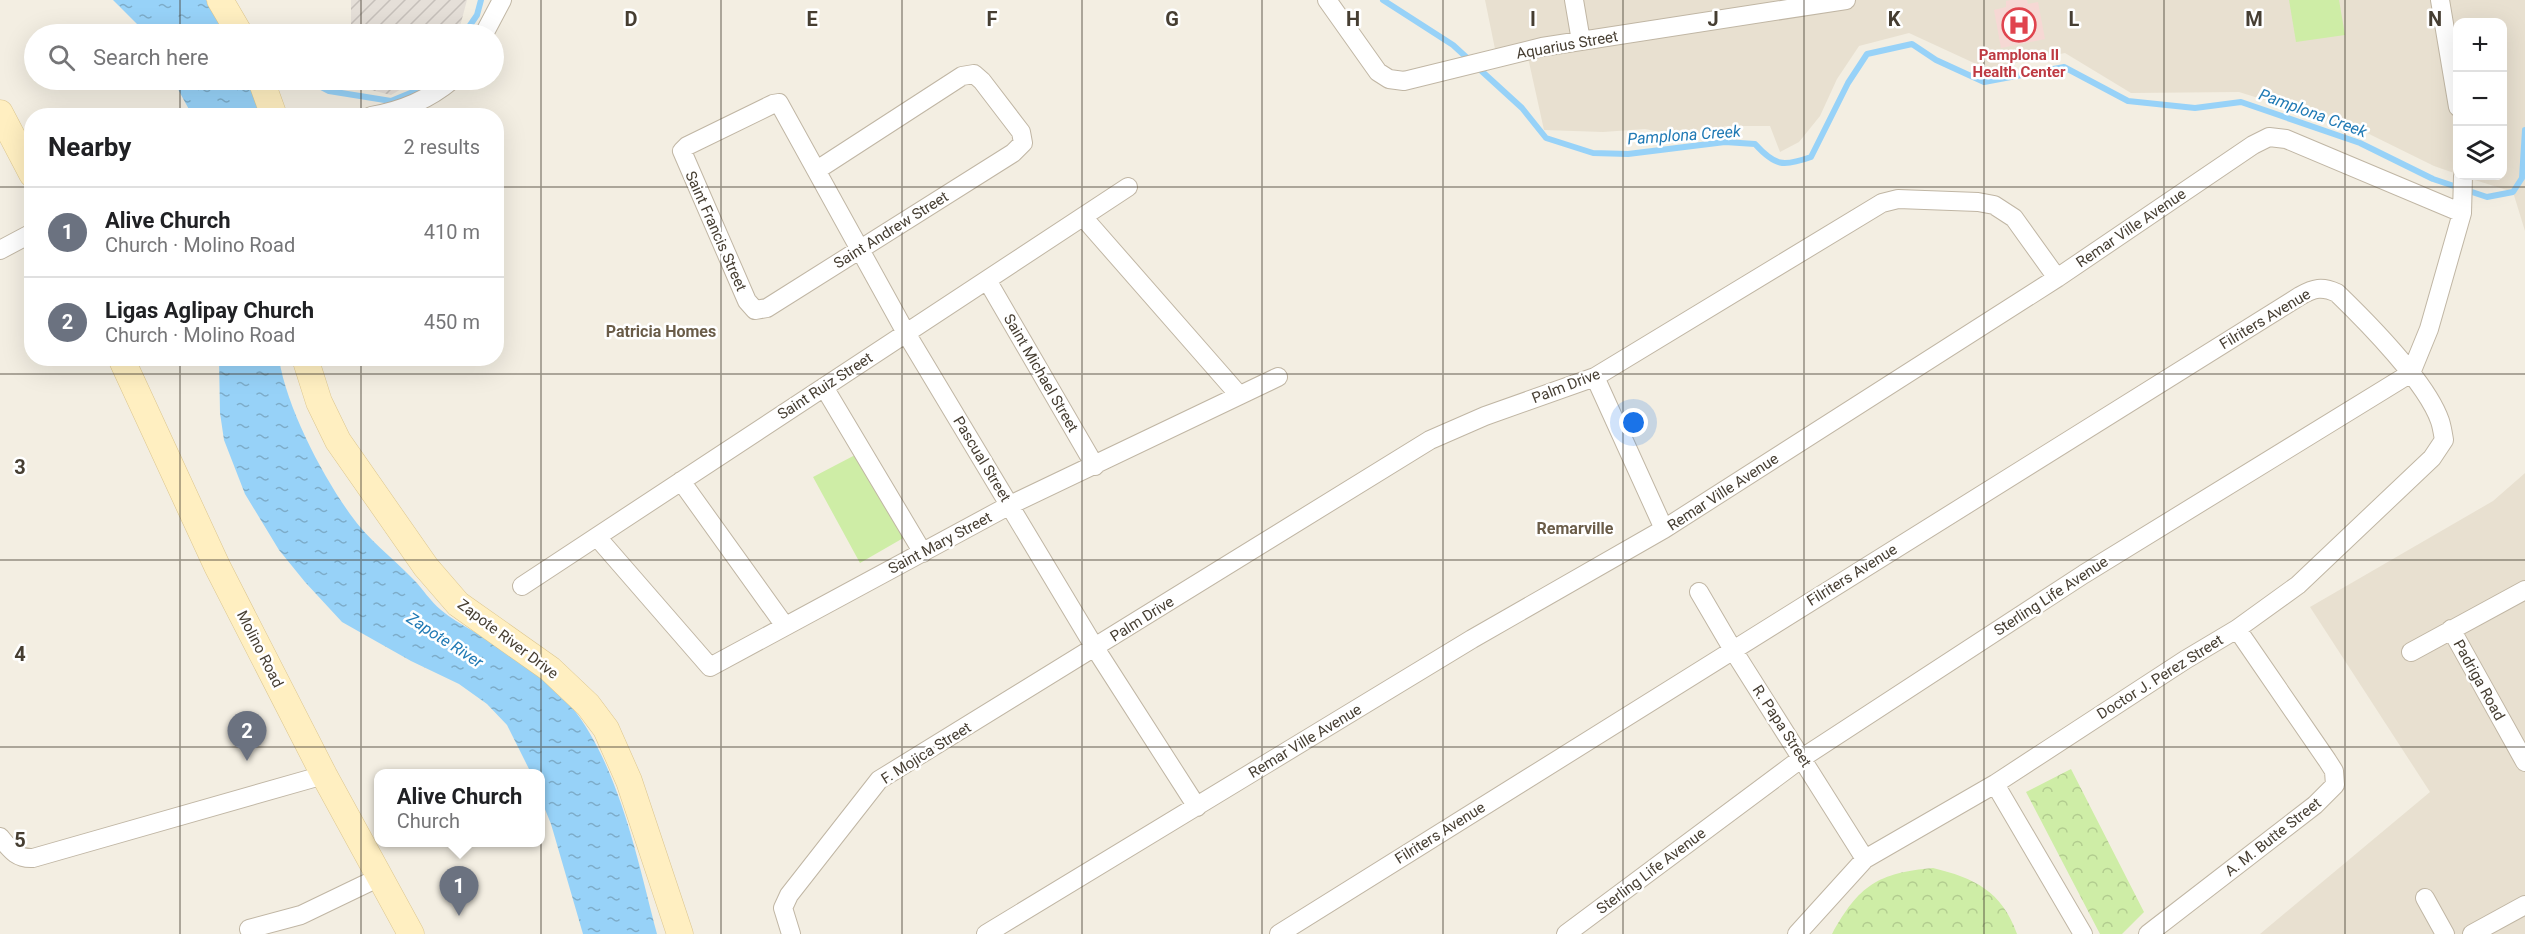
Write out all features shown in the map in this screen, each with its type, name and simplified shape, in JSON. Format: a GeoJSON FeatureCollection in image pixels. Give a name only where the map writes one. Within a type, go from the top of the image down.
{"type":"FeatureCollection","features":[{"type":"Feature","properties":{"kind":"main road"},"geometry":{"type":"LineString","coordinates":[[220,0],[234,24]]}},
{"type":"Feature","properties":{"kind":"main road"},"geometry":{"type":"LineString","coordinates":[[265,90],[271,108]]}},
{"type":"Feature","properties":{"kind":"main road"},"geometry":{"type":"LineString","coordinates":[[0,113],[24,159]]}},
{"type":"Feature","properties":{"kind":"main road","name":"Molino Road"},"geometry":{"type":"LineString","coordinates":[[125,366],[217,566],[324,775],[411,934]]}},
{"type":"Feature","properties":{"kind":"main road","name":"Zapote River Drive"},"geometry":{"type":"LineString","coordinates":[[308,366],[320,402],[338,441],[426,567],[458,604],[550,669],[588,705],[606,729],[629,781],[680,934]]}},
{"type":"Feature","properties":{"kind":"street"},"geometry":{"type":"LineString","coordinates":[[489,24],[502,0]]}},
{"type":"Feature","properties":{"kind":"street","name":"Aquarius Street"},"geometry":{"type":"LineString","coordinates":[[1327,0],[1378,72],[1389,79],[1404,81],[1542,47],[1750,8],[1846,0]]}},
{"type":"Feature","properties":{"kind":"street"},"geometry":{"type":"LineString","coordinates":[[1574,0],[1581,41]]}},
{"type":"Feature","properties":{"kind":"street"},"geometry":{"type":"LineString","coordinates":[[2440,0],[2453,82]]}},
{"type":"Feature","properties":{"kind":"street","name":"Saint Andrew Street"},"geometry":{"type":"LineString","coordinates":[[755,309],[767,308],[861,250],[1012,153],[1023,143],[1021,132],[982,81],[974,74],[962,76],[817,170]]}},
{"type":"Feature","properties":{"kind":"street"},"geometry":{"type":"LineString","coordinates":[[402,108],[440,90]]}},
{"type":"Feature","properties":{"kind":"street","name":"Pascual Street"},"geometry":{"type":"LineString","coordinates":[[779,103],[906,333],[1095,648],[1197,807]]}},
{"type":"Feature","properties":{"kind":"street","name":"Saint Francis Street"},"geometry":{"type":"LineString","coordinates":[[755,309],[747,302],[682,151],[687,146],[779,103]]}},
{"type":"Feature","properties":{"kind":"street","name":"Remar Ville Avenue"},"geometry":{"type":"LineString","coordinates":[[986,934],[1473,639],[1664,530],[2057,278],[2237,156],[2269,137],[2301,144],[2462,205]]}},
{"type":"Feature","properties":{"kind":"street"},"geometry":{"type":"LineString","coordinates":[[2411,373],[2431,323],[2462,205],[2463,180]]}},
{"type":"Feature","properties":{"kind":"street","name":"Saint Ruiz Street"},"geometry":{"type":"LineString","coordinates":[[522,586],[1128,187]]}},
{"type":"Feature","properties":{"kind":"street","name":"Palm Drive"},"geometry":{"type":"LineString","coordinates":[[1095,648],[1430,440],[1485,416],[1595,377],[1890,200],[1978,202],[1994,205],[2014,218],[2057,278]]}},
{"type":"Feature","properties":{"kind":"street"},"geometry":{"type":"LineString","coordinates":[[1083,216],[1239,395]]}},
{"type":"Feature","properties":{"kind":"street"},"geometry":{"type":"LineString","coordinates":[[0,250],[24,237]]}},
{"type":"Feature","properties":{"kind":"street","name":"Saint Michael Street"},"geometry":{"type":"LineString","coordinates":[[987,280],[1095,466]]}},
{"type":"Feature","properties":{"kind":"street","name":"Filriters Avenue"},"geometry":{"type":"LineString","coordinates":[[1279,934],[2313,289],[2326,288],[2337,293],[2411,373]]}},
{"type":"Feature","properties":{"kind":"street","name":"Doctor J. Perez Street"},"geometry":{"type":"LineString","coordinates":[[1797,934],[1865,859],[1995,784],[2185,660],[2237,629],[2298,585],[2432,458],[2444,440],[2440,421],[2411,373]]}},
{"type":"Feature","properties":{"kind":"street","name":"Sterling Life Avenue"},"geometry":{"type":"LineString","coordinates":[[1566,934],[1802,758],[2084,574],[2411,373]]}},
{"type":"Feature","properties":{"kind":"street","name":"Saint Mary Street"},"geometry":{"type":"LineString","coordinates":[[597,537],[710,667],[1010,505],[1278,377]]}},
{"type":"Feature","properties":{"kind":"street"},"geometry":{"type":"LineString","coordinates":[[1595,377],[1664,530]]}},
{"type":"Feature","properties":{"kind":"street"},"geometry":{"type":"LineString","coordinates":[[824,387],[923,553]]}},
{"type":"Feature","properties":{"kind":"street"},"geometry":{"type":"LineString","coordinates":[[681,481],[785,626]]}},
{"type":"Feature","properties":{"kind":"street"},"geometry":{"type":"LineString","coordinates":[[2410,652],[2525,590]]}},
{"type":"Feature","properties":{"kind":"street","name":"R. Papa Street"},"geometry":{"type":"LineString","coordinates":[[1699,592],[1865,859]]}},
{"type":"Feature","properties":{"kind":"street","name":"A. M. Butte Street"},"geometry":{"type":"LineString","coordinates":[[2148,934],[2314,805],[2335,785],[2334,771],[2237,629]]}},
{"type":"Feature","properties":{"kind":"street","name":"Padriga Road"},"geometry":{"type":"LineString","coordinates":[[2451,629],[2523,754]]}},
{"type":"Feature","properties":{"kind":"street","name":"F. Mojica Street"},"geometry":{"type":"LineString","coordinates":[[790,934],[783,908],[789,895],[879,780],[1095,648]]}},
{"type":"Feature","properties":{"kind":"street"},"geometry":{"type":"LineString","coordinates":[[0,837],[14,854],[23,859],[33,858],[324,775]]}},
{"type":"Feature","properties":{"kind":"street"},"geometry":{"type":"LineString","coordinates":[[1995,784],[2083,934]]}},
{"type":"Feature","properties":{"kind":"street"},"geometry":{"type":"LineString","coordinates":[[249,929],[301,915],[380,877]]}},
{"type":"Feature","properties":{"kind":"street"},"geometry":{"type":"LineString","coordinates":[[2425,898],[2445,934]]}},
{"type":"Feature","properties":{"kind":"street"},"geometry":{"type":"LineString","coordinates":[[2472,934],[2525,905]]}},
{"type":"Feature","properties":{"kind":"shaded area"},"geometry":{"type":"Polygon","coordinates":[[[351,0],[467,0],[461,24],[351,24],[351,0]]]}},
{"type":"Feature","properties":{"kind":"shaded area"},"geometry":{"type":"Polygon","coordinates":[[[1485,0],[2525,0],[2525,231],[2513,192],[2475,180],[2507,180],[2507,18],[2453,18],[2453,173],[2434,166],[2361,130],[2239,92],[2131,93],[2065,53],[1987,69],[1909,33],[1859,46],[1837,79],[1820,116],[1799,142],[1780,152],[1770,126],[1726,126],[1686,137],[1645,129],[1603,132],[1544,130],[1525,44],[1495,49],[1485,0]]]}},
{"type":"Feature","properties":{"kind":"shaded area","name":"Pamplona II Health Center"},"geometry":{"type":"Polygon","coordinates":[[[2027,0],[2028,4],[2038,2],[2045,39],[2001,48],[1994,10],[2006,7],[2006,1],[2027,0]]]}},
{"type":"Feature","properties":{"kind":"shaded area"},"geometry":{"type":"Polygon","coordinates":[[[371,90],[400,90],[391,95],[371,90]]]}},
{"type":"Feature","properties":{"kind":"shaded area"},"geometry":{"type":"Polygon","coordinates":[[[2525,473],[2525,934],[2260,934],[2430,792],[2310,607],[2493,501],[2525,473]]]}},
{"type":"Feature","properties":{"kind":"green space"},"geometry":{"type":"Polygon","coordinates":[[[2289,0],[2339,0],[2345,35],[2296,42],[2289,0]]]}},
{"type":"Feature","properties":{"kind":"green space"},"geometry":{"type":"Polygon","coordinates":[[[857,454],[905,537],[860,563],[813,477],[857,454]]]}},
{"type":"Feature","properties":{"kind":"green space"},"geometry":{"type":"Polygon","coordinates":[[[2071,769],[2144,912],[2122,934],[2100,934],[2026,792],[2071,769]]]}},
{"type":"Feature","properties":{"kind":"green space"},"geometry":{"type":"Polygon","coordinates":[[[1933,868],[1961,876],[1985,889],[2003,907],[2017,934],[1832,934],[1851,904],[1872,884],[1898,874],[1933,868]]]}},
{"type":"Feature","properties":{"kind":"water"},"geometry":{"type":"Polygon","coordinates":[[[113,0],[206,0],[222,24],[137,24],[113,0]]]}},
{"type":"Feature","properties":{"kind":"water"},"geometry":{"type":"Polygon","coordinates":[[[178,90],[259,90],[258,108],[188,108],[178,90]]]}},
{"type":"Feature","properties":{"kind":"water","name":"Zapote River"},"geometry":{"type":"Polygon","coordinates":[[[219,366],[280,366],[289,398],[307,440],[339,498],[357,523],[441,610],[530,667],[556,689],[571,706],[588,730],[614,785],[634,846],[657,934],[583,934],[545,809],[545,769],[529,769],[507,725],[487,704],[459,684],[411,661],[342,622],[305,582],[279,550],[245,494],[224,440],[220,413],[219,366]]]}},
{"type":"Feature","properties":{"kind":"waterway","name":"Pamplona Creek"},"geometry":{"type":"LineString","coordinates":[[471,24],[477,15],[481,0]]}},
{"type":"Feature","properties":{"kind":"waterway","name":"Pamplona Creek"},"geometry":{"type":"LineString","coordinates":[[1383,0],[1453,45],[1522,108],[1546,138],[1593,153],[1628,154],[1725,142],[1755,144],[1768,157],[1780,162],[1793,162],[1811,157],[1848,83],[1867,54],[1912,44],[1936,60],[1984,82],[2064,67],[2128,101],[2195,108],[2241,102],[2360,143],[2433,179],[2487,197],[2513,192],[2522,178],[2525,130]]}},
{"type":"Feature","properties":{"kind":"waterway","name":"Pamplona Creek"},"geometry":{"type":"LineString","coordinates":[[327,90],[391,101],[418,90]]}},
{"type":"Feature","properties":{"kind":"place","name":"Pamplona II Health Center"},"geometry":{"type":"Point","coordinates":[2019,25]}},
{"type":"Feature","properties":{"kind":"place","name":"Ligas Aglipay Church"},"geometry":{"type":"Point","coordinates":[247,761]}},
{"type":"Feature","properties":{"kind":"place","name":"Alive Church"},"geometry":{"type":"Point","coordinates":[459,916]}},
{"type":"Feature","properties":{"kind":"district","name":"Patricia Homes"},"geometry":{"type":"Point","coordinates":[661,331]}},
{"type":"Feature","properties":{"kind":"district","name":"Remarville"},"geometry":{"type":"Point","coordinates":[1575,528]}}]}
